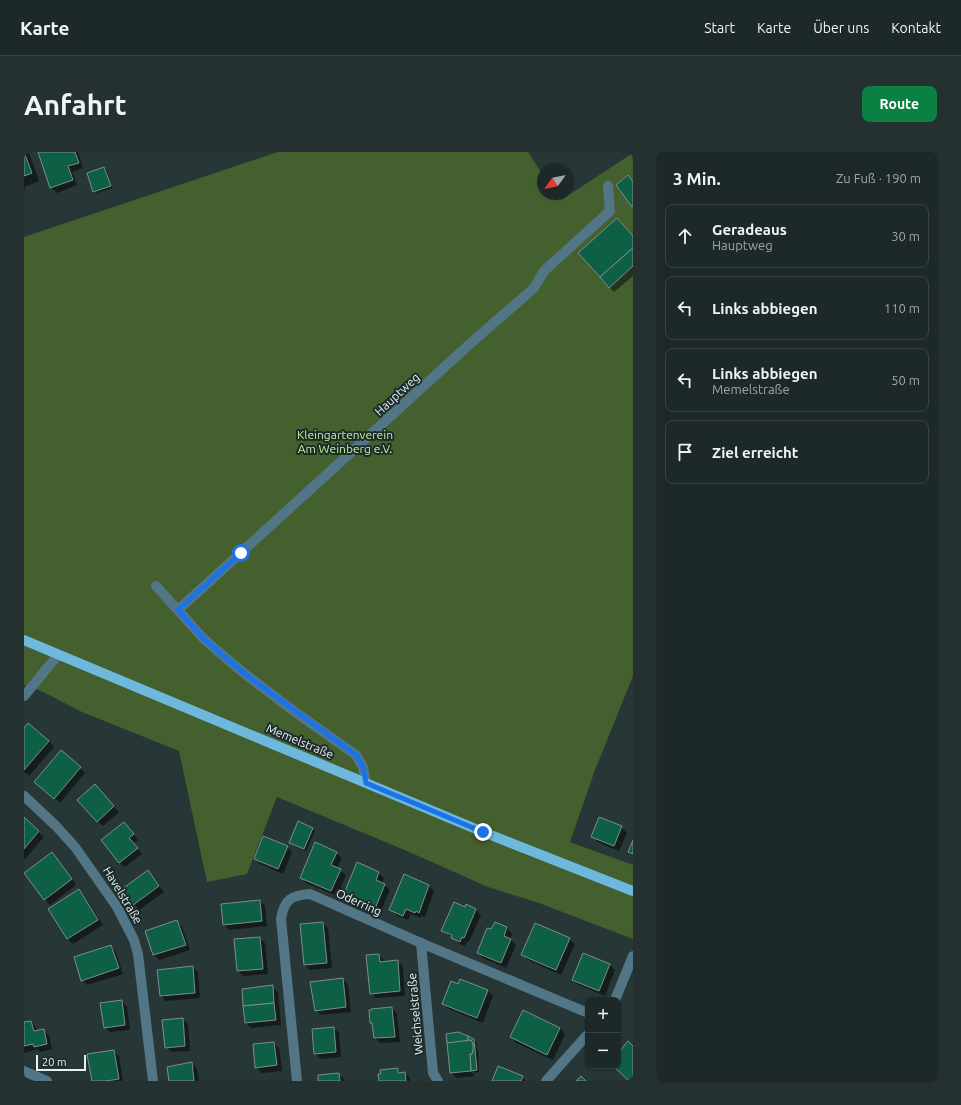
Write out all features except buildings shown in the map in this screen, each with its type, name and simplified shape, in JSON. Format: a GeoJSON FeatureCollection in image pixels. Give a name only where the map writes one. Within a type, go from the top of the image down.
{"type":"FeatureCollection","features":[{"type":"Feature","properties":{"kind":"main road","name":"Memelstraße"},"geometry":{"type":"LineString","coordinates":[[24,640],[483,832],[633,891]]}},
{"type":"Feature","properties":{"kind":"street","name":"Hauptweg"},"geometry":{"type":"LineString","coordinates":[[178,610],[472,342],[534,288],[544,271],[610,211],[608,186]]}},
{"type":"Feature","properties":{"kind":"street"},"geometry":{"type":"LineString","coordinates":[[156,586],[204,639],[245,674],[356,755],[363,767],[366,783]]}},
{"type":"Feature","properties":{"kind":"street"},"geometry":{"type":"LineString","coordinates":[[24,696],[58,655]]}},
{"type":"Feature","properties":{"kind":"street","name":"Havelstraße"},"geometry":{"type":"LineString","coordinates":[[24,796],[76,847],[117,907],[132,935],[138,954],[153,1081]]}},
{"type":"Feature","properties":{"kind":"street","name":"Oderring"},"geometry":{"type":"LineString","coordinates":[[297,1081],[281,919],[285,904],[289,899],[295,896],[310,894],[422,943],[585,1011]]}},
{"type":"Feature","properties":{"kind":"street","name":"Weichselstraße"},"geometry":{"type":"LineString","coordinates":[[422,943],[433,1073],[438,1081]]}},
{"type":"Feature","properties":{"kind":"street"},"geometry":{"type":"LineString","coordinates":[[616,997],[633,956]]}},
{"type":"Feature","properties":{"kind":"street"},"geometry":{"type":"LineString","coordinates":[[546,1081],[585,1037]]}},
{"type":"Feature","properties":{"kind":"street"},"geometry":{"type":"LineString","coordinates":[[24,1071],[47,1081]]}},
{"type":"Feature","properties":{"kind":"green space","name":"Kleingartenverein Am Weinberg e.V."},"geometry":{"type":"Polygon","coordinates":[[[278,152],[528,152],[537,166],[537,200],[573,200],[573,192],[633,153],[633,676],[595,770],[570,842],[633,865],[633,939],[539,903],[488,887],[407,851],[277,797],[247,874],[207,882],[179,751],[82,712],[41,691],[24,685],[24,237],[278,152]]]}},
{"type":"Feature","properties":{"kind":"route"},"geometry":{"type":"LineString","coordinates":[[241,553],[178,610],[204,639],[220,654],[295,712],[356,755],[363,767],[366,783],[483,832]]}}]}
